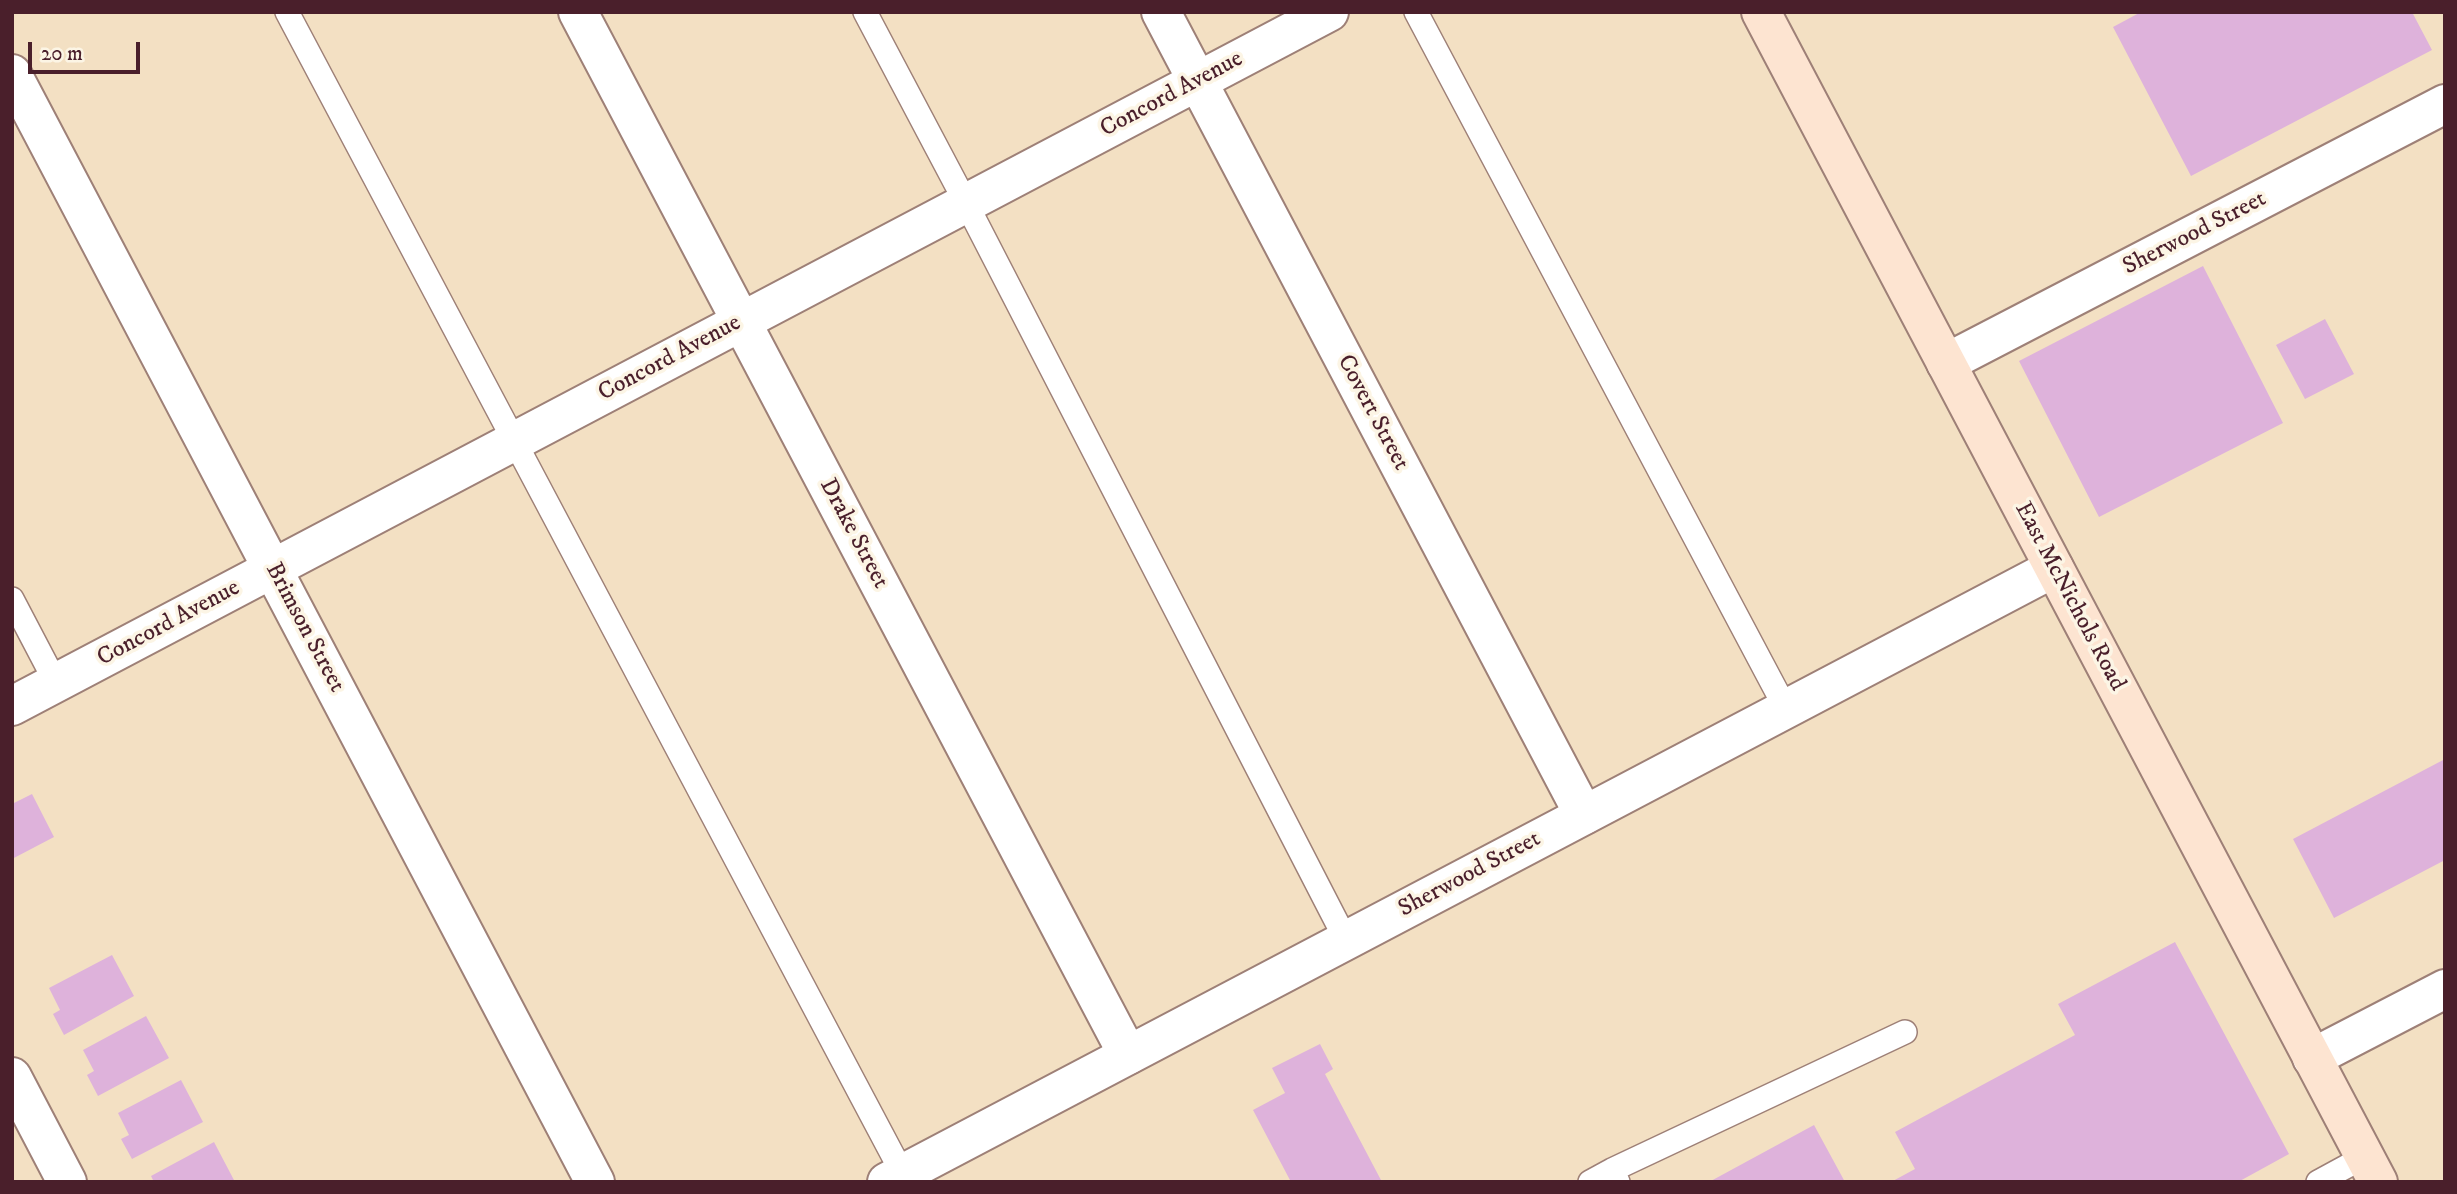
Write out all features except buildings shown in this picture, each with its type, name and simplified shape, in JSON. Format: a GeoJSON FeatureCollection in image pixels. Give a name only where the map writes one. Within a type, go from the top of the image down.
{"type":"FeatureCollection","features":[{"type":"Feature","properties":{"kind":"main road","name":"East McNichols Road"},"geometry":{"type":"LineString","coordinates":[[1760,12],[2371,1169]]}},
{"type":"Feature","properties":{"kind":"street","name":"Drake Street"},"geometry":{"type":"LineString","coordinates":[[578,12],[1128,1055]]}},
{"type":"Feature","properties":{"kind":"street","name":"Covert Street"},"geometry":{"type":"LineString","coordinates":[[1161,12],[1584,815]]}},
{"type":"Feature","properties":{"kind":"street","name":"Concord Avenue"},"geometry":{"type":"LineString","coordinates":[[12,706],[1329,12]]}},
{"type":"Feature","properties":{"kind":"street","name":"Brimson Street"},"geometry":{"type":"LineString","coordinates":[[12,74],[595,1182]]}},
{"type":"Feature","properties":{"kind":"street","name":"Sherwood Street"},"geometry":{"type":"LineString","coordinates":[[1946,363],[2445,104]]}},
{"type":"Feature","properties":{"kind":"street","name":"Sherwood Street"},"geometry":{"type":"LineString","coordinates":[[899,1179],[1128,1055],[2054,568]]}},
{"type":"Feature","properties":{"kind":"street"},"geometry":{"type":"LineString","coordinates":[[2312,1058],[2445,989]]}},
{"type":"Feature","properties":{"kind":"street"},"geometry":{"type":"LineString","coordinates":[[12,1077],[67,1182]]}},
{"type":"Feature","properties":{"kind":"lane"},"geometry":{"type":"LineString","coordinates":[[287,12],[899,1179]]}},
{"type":"Feature","properties":{"kind":"lane"},"geometry":{"type":"LineString","coordinates":[[865,12],[967,203],[1346,940]]}},
{"type":"Feature","properties":{"kind":"lane"},"geometry":{"type":"LineString","coordinates":[[1416,12],[1786,709]]}},
{"type":"Feature","properties":{"kind":"lane"},"geometry":{"type":"LineString","coordinates":[[12,599],[56,683]]}},
{"type":"Feature","properties":{"kind":"lane"},"geometry":{"type":"LineString","coordinates":[[1590,1182],[1615,1176],[1905,1032]]}},
{"type":"Feature","properties":{"kind":"lane"},"geometry":{"type":"LineString","coordinates":[[2318,1182],[2371,1169]]}}]}
